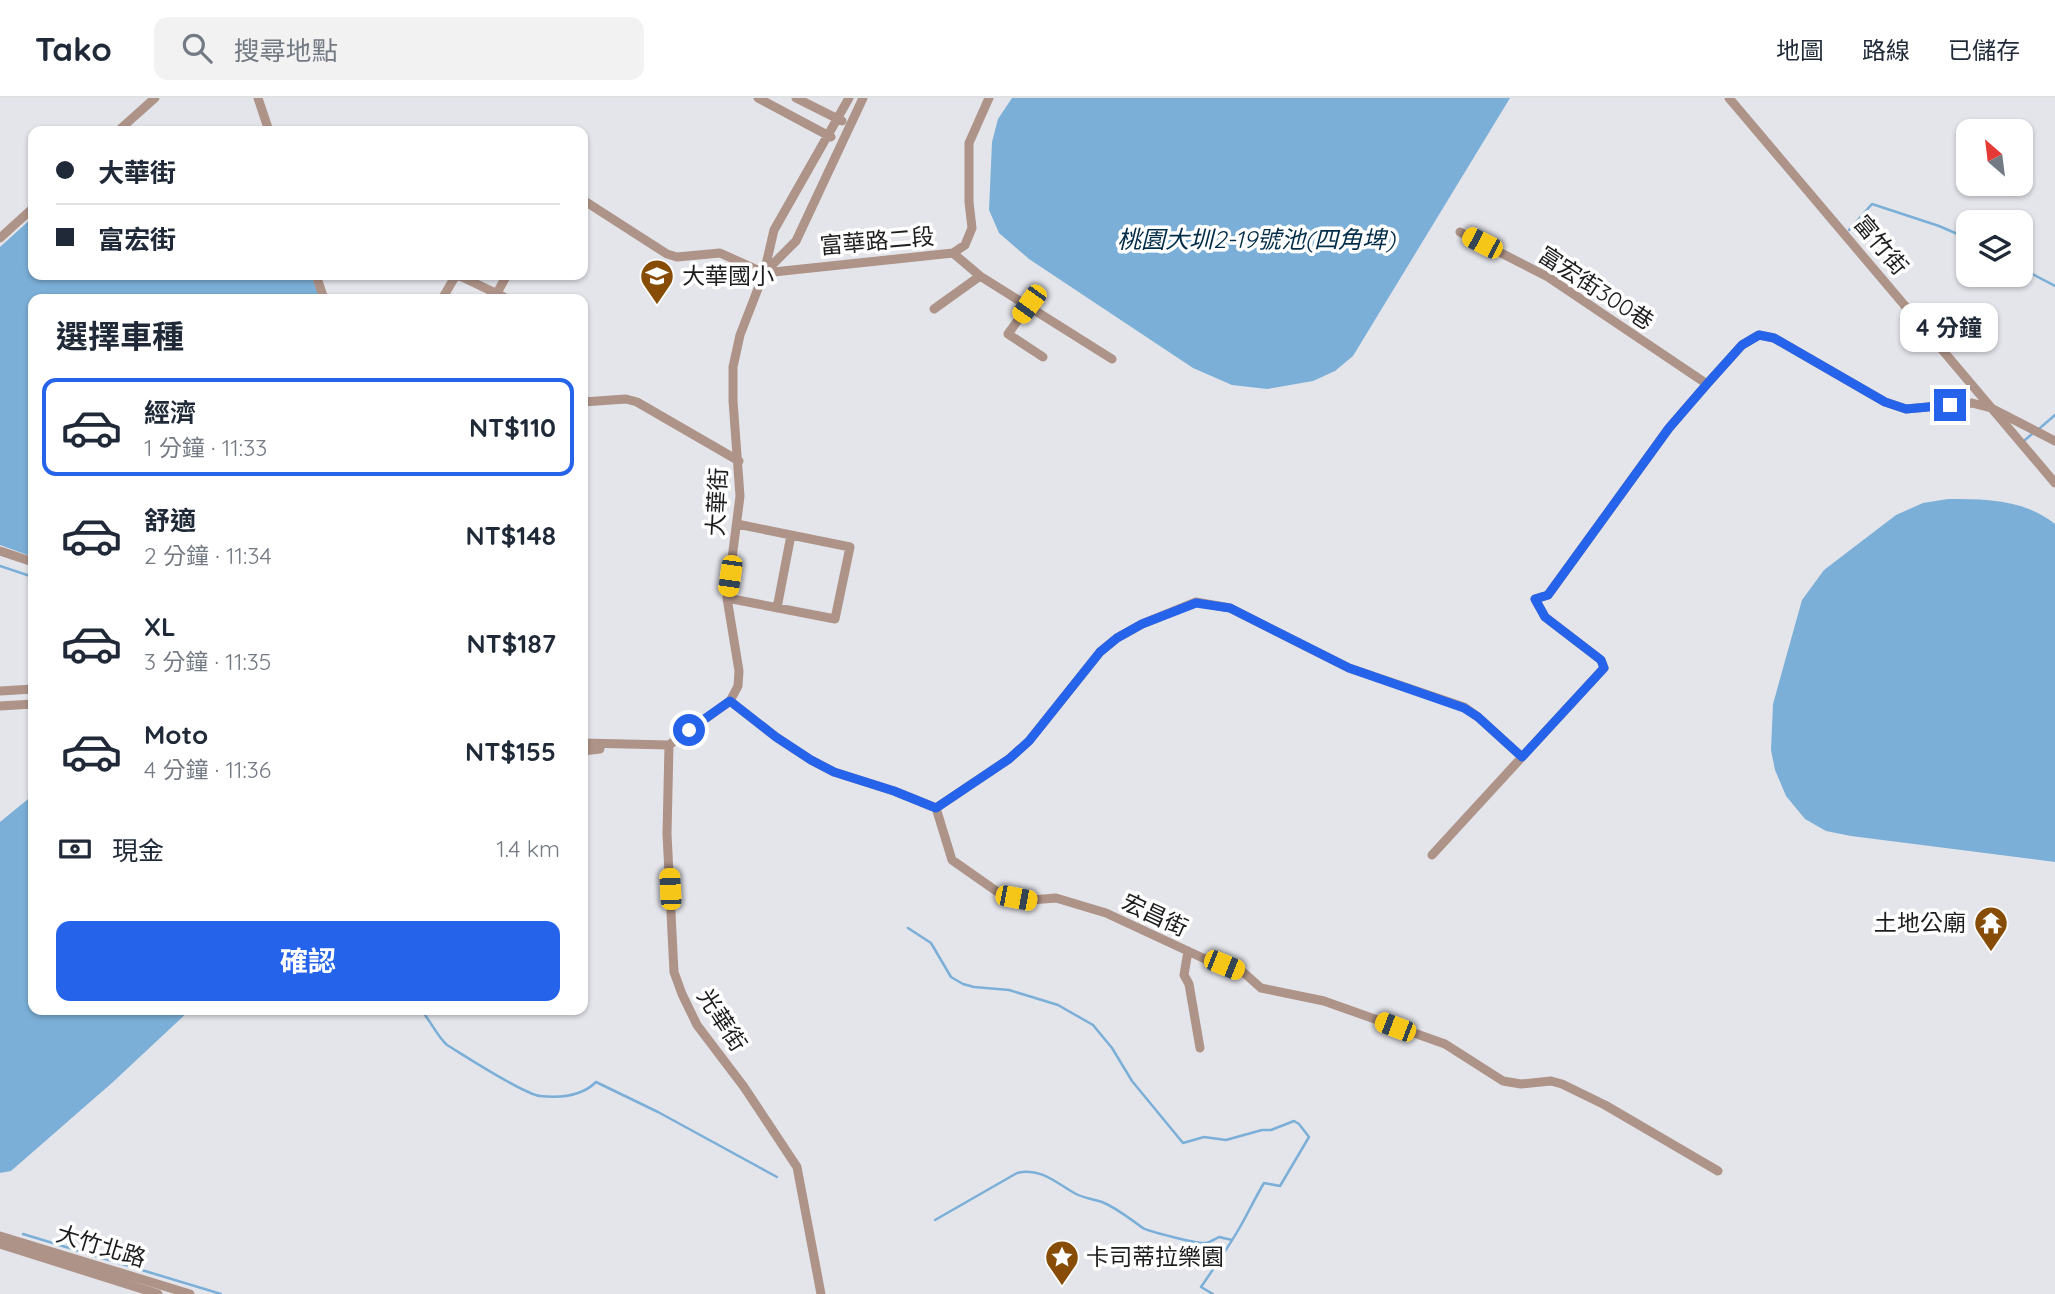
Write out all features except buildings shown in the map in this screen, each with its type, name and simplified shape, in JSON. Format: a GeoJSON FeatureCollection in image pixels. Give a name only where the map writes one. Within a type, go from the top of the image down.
{"type":"FeatureCollection","features":[{"type":"Feature","properties":{"kind":"street"},"geometry":{"type":"LineString","coordinates":[[124,126],[155,98]]}},
{"type":"Feature","properties":{"kind":"street"},"geometry":{"type":"LineString","coordinates":[[258,98],[267,126]]}},
{"type":"Feature","properties":{"kind":"street"},"geometry":{"type":"LineString","coordinates":[[758,98],[841,142]]}},
{"type":"Feature","properties":{"kind":"street"},"geometry":{"type":"LineString","coordinates":[[796,98],[849,125]]}},
{"type":"Feature","properties":{"kind":"street","name":"大華街"},"geometry":{"type":"LineString","coordinates":[[730,701],[738,686],[739,671],[727,598],[740,496],[733,367],[740,335],[764,273],[774,230],[849,98]]}},
{"type":"Feature","properties":{"kind":"street","name":"大華街"},"geometry":{"type":"LineString","coordinates":[[764,273],[796,241],[863,98]]}},
{"type":"Feature","properties":{"kind":"street","name":"富華路二段"},"geometry":{"type":"LineString","coordinates":[[764,273],[953,253],[965,244],[972,228],[969,143],[989,98]]}},
{"type":"Feature","properties":{"kind":"street","name":"富竹街"},"geometry":{"type":"LineString","coordinates":[[1729,98],[2055,483]]}},
{"type":"Feature","properties":{"kind":"street"},"geometry":{"type":"LineString","coordinates":[[588,203],[667,254],[677,257],[720,253],[764,273]]}},
{"type":"Feature","properties":{"kind":"street"},"geometry":{"type":"LineString","coordinates":[[0,237],[28,212]]}},
{"type":"Feature","properties":{"kind":"street","name":"富宏街300巷"},"geometry":{"type":"LineString","coordinates":[[1461,232],[1548,277],[1707,384]]}},
{"type":"Feature","properties":{"kind":"street"},"geometry":{"type":"LineString","coordinates":[[953,253],[980,276],[1029,304],[1112,359]]}},
{"type":"Feature","properties":{"kind":"street"},"geometry":{"type":"LineString","coordinates":[[934,309],[980,276]]}},
{"type":"Feature","properties":{"kind":"street"},"geometry":{"type":"LineString","coordinates":[[469,280],[497,293],[504,280]]}},
{"type":"Feature","properties":{"kind":"street"},"geometry":{"type":"LineString","coordinates":[[1029,304],[1008,334],[1043,357]]}},
{"type":"Feature","properties":{"kind":"street"},"geometry":{"type":"LineString","coordinates":[[1432,855],[1604,668],[1601,660],[1545,617],[1535,599],[1548,595],[1669,428],[1742,345],[1759,335],[1774,338],[1885,402],[1906,409],[1972,403],[1991,408],[2055,441]]}},
{"type":"Feature","properties":{"kind":"street"},"geometry":{"type":"LineString","coordinates":[[588,402],[626,399],[637,402],[739,461]]}},
{"type":"Feature","properties":{"kind":"street"},"geometry":{"type":"LineString","coordinates":[[727,598],[835,619],[850,547],[737,524]]}},
{"type":"Feature","properties":{"kind":"street"},"geometry":{"type":"LineString","coordinates":[[777,608],[791,535]]}},
{"type":"Feature","properties":{"kind":"street"},"geometry":{"type":"LineString","coordinates":[[0,551],[28,560]]}},
{"type":"Feature","properties":{"kind":"street"},"geometry":{"type":"LineString","coordinates":[[588,743],[669,745],[730,701],[776,737],[834,772],[936,808],[1009,759],[1029,741],[1100,652],[1117,638],[1142,624],[1196,603],[1230,608],[1349,668],[1464,708],[1478,717],[1522,757]]}},
{"type":"Feature","properties":{"kind":"street"},"geometry":{"type":"LineString","coordinates":[[0,691],[28,689]]}},
{"type":"Feature","properties":{"kind":"street"},"geometry":{"type":"LineString","coordinates":[[0,706],[28,704]]}},
{"type":"Feature","properties":{"kind":"street","name":"光華街"},"geometry":{"type":"LineString","coordinates":[[669,745],[667,834],[674,972],[697,1025],[744,1087],[797,1167],[821,1294]]}},
{"type":"Feature","properties":{"kind":"street"},"geometry":{"type":"LineString","coordinates":[[588,750],[623,746]]}},
{"type":"Feature","properties":{"kind":"street","name":"宏昌街"},"geometry":{"type":"LineString","coordinates":[[936,808],[952,860],[1002,895],[1031,901],[1056,898],[1094,909],[1243,972],[1261,988],[1324,1001],[1445,1044],[1503,1081],[1521,1084],[1551,1081],[1562,1084],[1605,1105],[1718,1171]]}},
{"type":"Feature","properties":{"kind":"street"},"geometry":{"type":"LineString","coordinates":[[1188,951],[1184,975],[1189,984],[1200,1048]]}},
{"type":"Feature","properties":{"kind":"street","name":"大竹北路"},"geometry":{"type":"LineString","coordinates":[[0,1236],[191,1294]]}},
{"type":"Feature","properties":{"kind":"street","name":"大竹北路"},"geometry":{"type":"LineString","coordinates":[[0,1244],[158,1294]]}},
{"type":"Feature","properties":{"kind":"water","name":"桃園大圳2-19號池(四角埤)"},"geometry":{"type":"Polygon","coordinates":[[[1012,98],[1510,98],[1353,356],[1335,371],[1313,381],[1267,389],[1232,385],[1193,368],[1029,259],[999,233],[989,210],[992,142],[998,119],[1012,98]]]}},
{"type":"Feature","properties":{"kind":"water"},"geometry":{"type":"Polygon","coordinates":[[[28,222],[28,280],[313,280],[318,294],[28,294],[28,555],[0,545],[0,247],[28,222]]]}},
{"type":"Feature","properties":{"kind":"water"},"geometry":{"type":"Polygon","coordinates":[[[1948,499],[1991,500],[2017,505],[2055,524],[2055,862],[1826,831],[1805,819],[1786,796],[1775,770],[1771,750],[1773,704],[1802,600],[1824,570],[1896,515],[1923,503],[1948,499]]]}},
{"type":"Feature","properties":{"kind":"water"},"geometry":{"type":"Polygon","coordinates":[[[28,799],[28,1015],[185,1015],[11,1171],[0,1173],[0,822],[28,799]]]}},
{"type":"Feature","properties":{"kind":"waterway"},"geometry":{"type":"LineString","coordinates":[[1849,230],[1872,204],[1956,233]]}},
{"type":"Feature","properties":{"kind":"waterway"},"geometry":{"type":"LineString","coordinates":[[2033,274],[2055,286]]}},
{"type":"Feature","properties":{"kind":"waterway"},"geometry":{"type":"LineString","coordinates":[[2040,428],[2055,415]]}},
{"type":"Feature","properties":{"kind":"waterway"},"geometry":{"type":"LineString","coordinates":[[2025,440],[2032,434]]}},
{"type":"Feature","properties":{"kind":"waterway"},"geometry":{"type":"LineString","coordinates":[[0,566],[28,575]]}},
{"type":"Feature","properties":{"kind":"waterway"},"geometry":{"type":"LineString","coordinates":[[908,928],[931,943],[951,977],[963,984],[1009,990],[1058,1005],[1093,1025],[1112,1048],[1132,1081],[1183,1143],[1204,1137],[1226,1140],[1271,1130],[1294,1121],[1299,1124],[1309,1137],[1280,1186],[1264,1183],[1235,1235],[1201,1287],[1213,1294]]}},
{"type":"Feature","properties":{"kind":"waterway"},"geometry":{"type":"LineString","coordinates":[[425,1015],[447,1045],[521,1089],[540,1096],[555,1097],[577,1093],[596,1082],[658,1112],[777,1177]]}},
{"type":"Feature","properties":{"kind":"waterway"},"geometry":{"type":"LineString","coordinates":[[935,1220],[1017,1173],[1034,1172],[1079,1195],[1108,1204],[1147,1230],[1200,1243],[1219,1237],[1232,1240]]}},
{"type":"Feature","properties":{"kind":"waterway"},"geometry":{"type":"LineString","coordinates":[[23,1234],[221,1294]]}},
{"type":"Feature","properties":{"kind":"place","name":"大華國小"},"geometry":{"type":"Point","coordinates":[657,306]}},
{"type":"Feature","properties":{"kind":"place","name":"土地公廟"},"geometry":{"type":"Point","coordinates":[1991,953]}},
{"type":"Feature","properties":{"kind":"place","name":"卡司蒂拉樂園"},"geometry":{"type":"Point","coordinates":[1062,1287]}},
{"type":"Feature","properties":{"kind":"route"},"geometry":{"type":"LineString","coordinates":[[689,730],[730,701],[776,737],[834,772],[936,808],[1009,759],[1029,741],[1100,652],[1117,638],[1180,608],[1196,603],[1208,603],[1230,608],[1349,668],[1464,708],[1478,717],[1522,757],[1604,668],[1601,660],[1545,617],[1535,599],[1548,595],[1669,428],[1742,345],[1759,335],[1774,338],[1853,385],[1885,402],[1906,409],[1950,405]]}}]}
